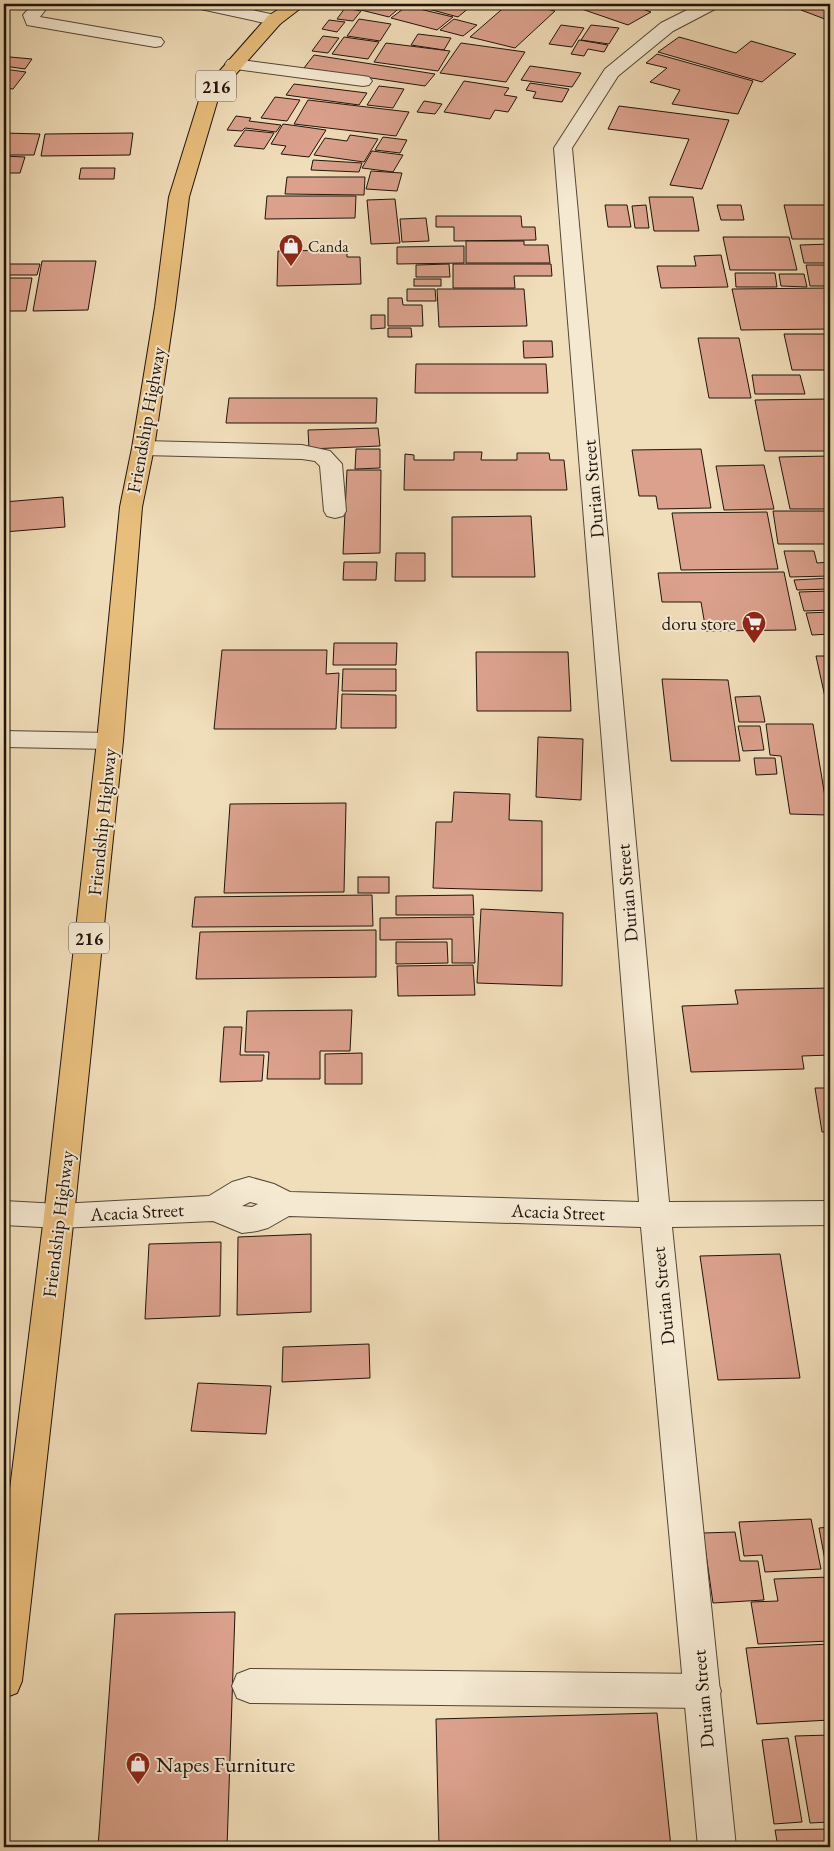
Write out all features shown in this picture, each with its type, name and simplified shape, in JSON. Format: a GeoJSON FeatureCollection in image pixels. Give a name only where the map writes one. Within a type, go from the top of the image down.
{"type":"FeatureCollection","features":[{"type":"Feature","properties":{"kind":"main road","name":"Friendship Highway"},"geometry":{"type":"LineString","coordinates":[[4,1681],[59,1216],[110,741],[131,508],[143,448],[165,307],[179,197],[211,91],[274,20],[298,4]]}},
{"type":"Feature","properties":{"kind":"street"},"geometry":{"type":"LineString","coordinates":[[42,4],[31,16],[33,21],[155,42]]}},
{"type":"Feature","properties":{"kind":"street"},"geometry":{"type":"LineString","coordinates":[[202,4],[274,20]]}},
{"type":"Feature","properties":{"kind":"street","name":"Durian Street"},"geometry":{"type":"LineString","coordinates":[[711,4],[667,27],[611,72],[563,148],[655,1215],[717,1847]]}},
{"type":"Feature","properties":{"kind":"street"},"geometry":{"type":"LineString","coordinates":[[234,64],[362,81]]}},
{"type":"Feature","properties":{"kind":"street"},"geometry":{"type":"LineString","coordinates":[[143,448],[302,452],[322,456],[331,464],[334,511]]}},
{"type":"Feature","properties":{"kind":"street"},"geometry":{"type":"LineString","coordinates":[[4,739],[110,741]]}},
{"type":"Feature","properties":{"kind":"street","name":"Acacia Street"},"geometry":{"type":"LineString","coordinates":[[4,1213],[59,1216],[215,1208],[242,1220],[257,1219],[286,1204],[655,1215],[830,1214]]}},
{"type":"Feature","properties":{"kind":"street"},"geometry":{"type":"LineString","coordinates":[[250,1686],[703,1691]]}},
{"type":"Feature","properties":{"kind":"building"},"geometry":{"type":"Polygon","coordinates":[[[340,4],[365,4],[358,9],[340,4]]]}},
{"type":"Feature","properties":{"kind":"building"},"geometry":{"type":"Polygon","coordinates":[[[370,4],[404,4],[389,17],[361,10],[370,4]]]}},
{"type":"Feature","properties":{"kind":"building"},"geometry":{"type":"Polygon","coordinates":[[[410,4],[457,4],[470,7],[458,17],[410,4]]]}},
{"type":"Feature","properties":{"kind":"building"},"geometry":{"type":"Polygon","coordinates":[[[508,4],[525,4],[555,11],[515,48],[470,37],[508,4]]]}},
{"type":"Feature","properties":{"kind":"building"},"geometry":{"type":"Polygon","coordinates":[[[628,4],[651,12],[628,25],[570,5],[628,4]]]}},
{"type":"Feature","properties":{"kind":"building"},"geometry":{"type":"Polygon","coordinates":[[[782,4],[805,4],[795,9],[782,4]]]}},
{"type":"Feature","properties":{"kind":"building"},"geometry":{"type":"Polygon","coordinates":[[[812,4],[830,4],[830,21],[801,10],[812,4]]]}},
{"type":"Feature","properties":{"kind":"building"},"geometry":{"type":"Polygon","coordinates":[[[407,6],[453,17],[437,30],[391,18],[407,6]]]}},
{"type":"Feature","properties":{"kind":"building"},"geometry":{"type":"Polygon","coordinates":[[[345,8],[361,11],[353,21],[337,19],[345,8]]]}},
{"type":"Feature","properties":{"kind":"building"},"geometry":{"type":"Polygon","coordinates":[[[359,19],[391,24],[380,41],[347,36],[359,19]]]}},
{"type":"Feature","properties":{"kind":"building"},"geometry":{"type":"Polygon","coordinates":[[[454,19],[477,25],[463,36],[440,30],[454,19]]]}},
{"type":"Feature","properties":{"kind":"building"},"geometry":{"type":"Polygon","coordinates":[[[329,20],[345,22],[337,32],[322,29],[329,20]]]}},
{"type":"Feature","properties":{"kind":"building"},"geometry":{"type":"Polygon","coordinates":[[[561,25],[584,28],[572,47],[549,44],[561,25]]]}},
{"type":"Feature","properties":{"kind":"building"},"geometry":{"type":"Polygon","coordinates":[[[591,25],[619,28],[609,44],[581,40],[591,25]]]}},
{"type":"Feature","properties":{"kind":"building"},"geometry":{"type":"Polygon","coordinates":[[[418,34],[451,38],[444,50],[411,45],[418,34]]]}},
{"type":"Feature","properties":{"kind":"building"},"geometry":{"type":"Polygon","coordinates":[[[323,36],[339,38],[328,53],[312,51],[323,36]]]}},
{"type":"Feature","properties":{"kind":"building"},"geometry":{"type":"Polygon","coordinates":[[[344,37],[379,42],[368,59],[332,54],[344,37]]]}},
{"type":"Feature","properties":{"kind":"building"},"geometry":{"type":"Polygon","coordinates":[[[679,37],[736,53],[751,41],[796,54],[762,82],[658,52],[679,37]]]}},
{"type":"Feature","properties":{"kind":"building"},"geometry":{"type":"Polygon","coordinates":[[[579,40],[608,45],[604,52],[588,49],[584,56],[571,54],[579,40]]]}},
{"type":"Feature","properties":{"kind":"building"},"geometry":{"type":"Polygon","coordinates":[[[386,43],[450,51],[438,71],[374,62],[386,43]]]}},
{"type":"Feature","properties":{"kind":"building"},"geometry":{"type":"Polygon","coordinates":[[[461,43],[525,52],[506,82],[440,73],[461,43]]]}},
{"type":"Feature","properties":{"kind":"building"},"geometry":{"type":"Polygon","coordinates":[[[657,54],[753,81],[738,114],[672,104],[680,90],[650,82],[667,68],[646,63],[657,54]]]}},
{"type":"Feature","properties":{"kind":"building"},"geometry":{"type":"Polygon","coordinates":[[[314,55],[435,74],[425,86],[304,68],[314,55]]]}},
{"type":"Feature","properties":{"kind":"building"},"geometry":{"type":"Polygon","coordinates":[[[10,57],[32,59],[25,69],[4,66],[10,57]]]}},
{"type":"Feature","properties":{"kind":"building"},"geometry":{"type":"Polygon","coordinates":[[[530,66],[581,73],[572,87],[521,80],[530,66]]]}},
{"type":"Feature","properties":{"kind":"building"},"geometry":{"type":"Polygon","coordinates":[[[4,69],[26,72],[13,89],[4,88],[4,69]]]}},
{"type":"Feature","properties":{"kind":"building"},"geometry":{"type":"Polygon","coordinates":[[[464,81],[509,88],[504,95],[517,97],[508,112],[495,110],[490,119],[444,112],[464,81]]]}},
{"type":"Feature","properties":{"kind":"building"},"geometry":{"type":"Polygon","coordinates":[[[530,83],[569,89],[562,102],[533,98],[536,92],[526,90],[530,83]]]}},
{"type":"Feature","properties":{"kind":"building"},"geometry":{"type":"Polygon","coordinates":[[[294,84],[367,93],[359,105],[286,95],[294,84]]]}},
{"type":"Feature","properties":{"kind":"building"},"geometry":{"type":"Polygon","coordinates":[[[379,86],[404,89],[393,108],[367,105],[379,86]]]}},
{"type":"Feature","properties":{"kind":"building"},"geometry":{"type":"Polygon","coordinates":[[[275,97],[300,100],[287,121],[261,118],[275,97]]]}},
{"type":"Feature","properties":{"kind":"building"},"geometry":{"type":"Polygon","coordinates":[[[308,100],[409,112],[396,136],[294,124],[308,100]]]}},
{"type":"Feature","properties":{"kind":"building"},"geometry":{"type":"Polygon","coordinates":[[[424,101],[442,104],[435,114],[417,112],[424,101]]]}},
{"type":"Feature","properties":{"kind":"building"},"geometry":{"type":"Polygon","coordinates":[[[619,106],[729,120],[702,189],[670,185],[689,139],[608,129],[619,106]]]}},
{"type":"Feature","properties":{"kind":"building"},"geometry":{"type":"Polygon","coordinates":[[[236,116],[251,118],[249,121],[281,125],[276,132],[245,128],[242,131],[227,130],[236,116]]]}},
{"type":"Feature","properties":{"kind":"building"},"geometry":{"type":"Polygon","coordinates":[[[283,124],[326,130],[309,157],[281,154],[286,146],[271,144],[283,124]]]}},
{"type":"Feature","properties":{"kind":"building"},"geometry":{"type":"Polygon","coordinates":[[[245,130],[274,133],[264,149],[234,146],[245,130]]]}},
{"type":"Feature","properties":{"kind":"building"},"geometry":{"type":"Polygon","coordinates":[[[4,133],[40,134],[34,155],[4,155],[4,133]]]}},
{"type":"Feature","properties":{"kind":"building"},"geometry":{"type":"Polygon","coordinates":[[[133,133],[130,155],[41,156],[45,134],[133,133]]]}},
{"type":"Feature","properties":{"kind":"building"},"geometry":{"type":"Polygon","coordinates":[[[350,135],[378,139],[364,162],[314,155],[325,138],[347,141],[350,135]]]}},
{"type":"Feature","properties":{"kind":"building"},"geometry":{"type":"Polygon","coordinates":[[[383,137],[407,140],[400,153],[375,150],[383,137]]]}},
{"type":"Feature","properties":{"kind":"building"},"geometry":{"type":"Polygon","coordinates":[[[372,151],[403,155],[393,172],[362,168],[372,151]]]}},
{"type":"Feature","properties":{"kind":"building"},"geometry":{"type":"Polygon","coordinates":[[[4,156],[25,157],[20,173],[4,173],[4,156]]]}},
{"type":"Feature","properties":{"kind":"building"},"geometry":{"type":"Polygon","coordinates":[[[313,160],[362,163],[359,172],[311,170],[313,160]]]}},
{"type":"Feature","properties":{"kind":"building"},"geometry":{"type":"Polygon","coordinates":[[[81,168],[115,168],[114,179],[79,179],[81,168]]]}},
{"type":"Feature","properties":{"kind":"building"},"geometry":{"type":"Polygon","coordinates":[[[371,171],[402,173],[397,191],[366,189],[371,171]]]}},
{"type":"Feature","properties":{"kind":"building"},"geometry":{"type":"Polygon","coordinates":[[[287,177],[365,177],[364,195],[285,194],[287,177]]]}},
{"type":"Feature","properties":{"kind":"building"},"geometry":{"type":"Polygon","coordinates":[[[267,196],[356,196],[355,218],[265,219],[267,196]]]}},
{"type":"Feature","properties":{"kind":"building"},"geometry":{"type":"Polygon","coordinates":[[[649,197],[693,197],[699,231],[654,231],[649,197]]]}},
{"type":"Feature","properties":{"kind":"building"},"geometry":{"type":"Polygon","coordinates":[[[395,199],[400,243],[371,244],[367,200],[395,199]]]}},
{"type":"Feature","properties":{"kind":"building"},"geometry":{"type":"Polygon","coordinates":[[[605,205],[627,205],[631,227],[608,227],[605,205]]]}},
{"type":"Feature","properties":{"kind":"building"},"geometry":{"type":"Polygon","coordinates":[[[646,205],[649,228],[635,228],[632,206],[646,205]]]}},
{"type":"Feature","properties":{"kind":"building"},"geometry":{"type":"Polygon","coordinates":[[[717,205],[741,205],[744,220],[721,220],[717,205]]]}},
{"type":"Feature","properties":{"kind":"building"},"geometry":{"type":"Polygon","coordinates":[[[784,205],[825,205],[830,226],[830,239],[792,239],[784,205]]]}},
{"type":"Feature","properties":{"kind":"building"},"geometry":{"type":"Polygon","coordinates":[[[436,216],[521,216],[522,227],[535,227],[536,240],[454,241],[454,227],[436,227],[436,216]]]}},
{"type":"Feature","properties":{"kind":"building"},"geometry":{"type":"Polygon","coordinates":[[[426,218],[429,241],[402,242],[400,219],[426,218]]]}},
{"type":"Feature","properties":{"kind":"building"},"geometry":{"type":"Polygon","coordinates":[[[723,237],[789,237],[797,270],[730,270],[723,237]]]}},
{"type":"Feature","properties":{"kind":"building"},"geometry":{"type":"Polygon","coordinates":[[[466,241],[524,241],[524,245],[548,245],[550,263],[466,263],[466,241]]]}},
{"type":"Feature","properties":{"kind":"building"},"geometry":{"type":"Polygon","coordinates":[[[830,244],[830,263],[804,263],[800,245],[830,244]]]}},
{"type":"Feature","properties":{"kind":"building"},"geometry":{"type":"Polygon","coordinates":[[[464,246],[464,263],[397,264],[397,247],[464,246]]]}},
{"type":"Feature","properties":{"kind":"building"},"geometry":{"type":"Polygon","coordinates":[[[347,250],[347,257],[360,257],[361,284],[277,286],[278,251],[347,250]]]}},
{"type":"Feature","properties":{"kind":"building"},"geometry":{"type":"Polygon","coordinates":[[[721,255],[728,287],[661,288],[657,266],[696,266],[694,256],[721,255]]]}},
{"type":"Feature","properties":{"kind":"building"},"geometry":{"type":"Polygon","coordinates":[[[42,261],[96,261],[88,310],[33,311],[42,261]]]}},
{"type":"Feature","properties":{"kind":"building"},"geometry":{"type":"Polygon","coordinates":[[[4,264],[40,264],[37,275],[4,275],[4,264]]]}},
{"type":"Feature","properties":{"kind":"building"},"geometry":{"type":"Polygon","coordinates":[[[449,264],[450,277],[416,277],[416,265],[449,264]]]}},
{"type":"Feature","properties":{"kind":"building"},"geometry":{"type":"Polygon","coordinates":[[[453,264],[551,264],[552,276],[514,276],[515,288],[453,288],[453,264]]]}},
{"type":"Feature","properties":{"kind":"building"},"geometry":{"type":"Polygon","coordinates":[[[806,265],[830,265],[830,286],[810,286],[806,265]]]}},
{"type":"Feature","properties":{"kind":"building"},"geometry":{"type":"Polygon","coordinates":[[[735,273],[775,273],[777,287],[736,287],[735,273]]]}},
{"type":"Feature","properties":{"kind":"building"},"geometry":{"type":"Polygon","coordinates":[[[779,274],[804,274],[807,287],[781,286],[779,274]]]}},
{"type":"Feature","properties":{"kind":"building"},"geometry":{"type":"Polygon","coordinates":[[[4,278],[32,278],[26,311],[4,311],[4,278]]]}},
{"type":"Feature","properties":{"kind":"building"},"geometry":{"type":"Polygon","coordinates":[[[414,279],[441,279],[441,286],[414,286],[414,279]]]}},
{"type":"Feature","properties":{"kind":"building"},"geometry":{"type":"Polygon","coordinates":[[[830,288],[830,329],[741,330],[732,289],[830,288]]]}},
{"type":"Feature","properties":{"kind":"building"},"geometry":{"type":"Polygon","coordinates":[[[407,289],[435,289],[436,301],[407,301],[407,289]]]}},
{"type":"Feature","properties":{"kind":"building"},"geometry":{"type":"Polygon","coordinates":[[[437,289],[524,289],[527,326],[439,327],[437,289]]]}},
{"type":"Feature","properties":{"kind":"building"},"geometry":{"type":"Polygon","coordinates":[[[388,298],[402,298],[403,305],[422,305],[423,326],[388,326],[388,298]]]}},
{"type":"Feature","properties":{"kind":"building"},"geometry":{"type":"Polygon","coordinates":[[[371,315],[385,315],[385,328],[371,329],[371,315]]]}},
{"type":"Feature","properties":{"kind":"building"},"geometry":{"type":"Polygon","coordinates":[[[388,328],[411,328],[412,337],[388,337],[388,328]]]}},
{"type":"Feature","properties":{"kind":"building"},"geometry":{"type":"Polygon","coordinates":[[[784,334],[830,334],[830,370],[792,370],[784,334]]]}},
{"type":"Feature","properties":{"kind":"building"},"geometry":{"type":"Polygon","coordinates":[[[698,338],[739,338],[751,398],[709,398],[698,338]]]}},
{"type":"Feature","properties":{"kind":"building"},"geometry":{"type":"Polygon","coordinates":[[[523,341],[552,341],[553,357],[524,358],[523,341]]]}},
{"type":"Feature","properties":{"kind":"building"},"geometry":{"type":"Polygon","coordinates":[[[416,364],[546,364],[548,393],[415,393],[416,364]]]}},
{"type":"Feature","properties":{"kind":"building"},"geometry":{"type":"Polygon","coordinates":[[[752,375],[800,375],[805,394],[755,394],[752,375]]]}},
{"type":"Feature","properties":{"kind":"building"},"geometry":{"type":"Polygon","coordinates":[[[229,398],[377,398],[376,423],[226,423],[229,398]]]}},
{"type":"Feature","properties":{"kind":"building"},"geometry":{"type":"Polygon","coordinates":[[[830,399],[830,451],[765,451],[755,400],[830,399]]]}},
{"type":"Feature","properties":{"kind":"building"},"geometry":{"type":"Polygon","coordinates":[[[378,428],[380,446],[309,449],[308,430],[378,428]]]}},
{"type":"Feature","properties":{"kind":"building"},"geometry":{"type":"Polygon","coordinates":[[[356,449],[380,449],[380,468],[355,469],[356,449]]]}},
{"type":"Feature","properties":{"kind":"building"},"geometry":{"type":"Polygon","coordinates":[[[701,449],[711,508],[658,509],[656,496],[639,496],[632,450],[701,449]]]}},
{"type":"Feature","properties":{"kind":"building"},"geometry":{"type":"Polygon","coordinates":[[[454,452],[482,452],[481,460],[517,460],[517,453],[549,453],[550,460],[564,460],[567,490],[404,490],[405,454],[414,455],[414,460],[454,460],[454,452]]]}},
{"type":"Feature","properties":{"kind":"building"},"geometry":{"type":"Polygon","coordinates":[[[830,456],[830,509],[790,509],[779,457],[830,456]]]}},
{"type":"Feature","properties":{"kind":"building"},"geometry":{"type":"Polygon","coordinates":[[[764,465],[774,509],[724,510],[716,466],[764,465]]]}},
{"type":"Feature","properties":{"kind":"building"},"geometry":{"type":"Polygon","coordinates":[[[347,470],[381,470],[380,553],[343,554],[347,470]]]}},
{"type":"Feature","properties":{"kind":"building"},"geometry":{"type":"Polygon","coordinates":[[[63,497],[65,527],[4,532],[4,502],[63,497]]]}},
{"type":"Feature","properties":{"kind":"building"},"geometry":{"type":"Polygon","coordinates":[[[773,511],[830,511],[830,544],[778,544],[773,511]]]}},
{"type":"Feature","properties":{"kind":"building"},"geometry":{"type":"Polygon","coordinates":[[[767,512],[778,569],[681,570],[672,513],[767,512]]]}},
{"type":"Feature","properties":{"kind":"building"},"geometry":{"type":"Polygon","coordinates":[[[531,516],[535,577],[452,577],[452,517],[531,516]]]}},
{"type":"Feature","properties":{"kind":"building"},"geometry":{"type":"Polygon","coordinates":[[[784,551],[814,551],[817,563],[830,562],[830,576],[790,577],[784,551]]]}},
{"type":"Feature","properties":{"kind":"building"},"geometry":{"type":"Polygon","coordinates":[[[396,553],[425,553],[425,581],[395,581],[396,553]]]}},
{"type":"Feature","properties":{"kind":"building"},"geometry":{"type":"Polygon","coordinates":[[[344,562],[377,562],[376,580],[343,580],[344,562]]]}},
{"type":"Feature","properties":{"kind":"building"},"geometry":{"type":"Polygon","coordinates":[[[784,572],[796,630],[706,631],[701,602],[662,602],[658,573],[784,572]]]}},
{"type":"Feature","properties":{"kind":"building"},"geometry":{"type":"Polygon","coordinates":[[[830,578],[830,589],[797,590],[794,580],[830,578]]]}},
{"type":"Feature","properties":{"kind":"building"},"geometry":{"type":"Polygon","coordinates":[[[830,591],[830,610],[804,611],[799,592],[830,591]]]}},
{"type":"Feature","properties":{"kind":"building"},"geometry":{"type":"Polygon","coordinates":[[[830,612],[830,634],[812,635],[806,613],[830,612]]]}},
{"type":"Feature","properties":{"kind":"building"},"geometry":{"type":"Polygon","coordinates":[[[334,643],[397,643],[396,665],[333,665],[334,643]]]}},
{"type":"Feature","properties":{"kind":"building"},"geometry":{"type":"Polygon","coordinates":[[[222,650],[327,650],[326,674],[339,673],[336,729],[214,729],[222,650]]]}},
{"type":"Feature","properties":{"kind":"building"},"geometry":{"type":"Polygon","coordinates":[[[476,652],[568,652],[571,711],[477,711],[476,652]]]}},
{"type":"Feature","properties":{"kind":"building"},"geometry":{"type":"Polygon","coordinates":[[[816,656],[830,656],[830,720],[816,656]]]}},
{"type":"Feature","properties":{"kind":"building"},"geometry":{"type":"Polygon","coordinates":[[[343,669],[396,669],[396,691],[342,691],[343,669]]]}},
{"type":"Feature","properties":{"kind":"building"},"geometry":{"type":"Polygon","coordinates":[[[662,679],[728,680],[740,761],[671,761],[662,679]]]}},
{"type":"Feature","properties":{"kind":"building"},"geometry":{"type":"Polygon","coordinates":[[[342,694],[396,695],[396,728],[341,728],[342,694]]]}},
{"type":"Feature","properties":{"kind":"building"},"geometry":{"type":"Polygon","coordinates":[[[760,696],[765,722],[739,722],[735,697],[760,696]]]}},
{"type":"Feature","properties":{"kind":"building"},"geometry":{"type":"Polygon","coordinates":[[[766,724],[813,724],[828,815],[790,814],[781,756],[770,755],[766,724]]]}},
{"type":"Feature","properties":{"kind":"building"},"geometry":{"type":"Polygon","coordinates":[[[738,726],[760,726],[764,750],[743,751],[738,726]]]}},
{"type":"Feature","properties":{"kind":"building"},"geometry":{"type":"Polygon","coordinates":[[[538,737],[583,739],[581,800],[536,797],[538,737]]]}},
{"type":"Feature","properties":{"kind":"building"},"geometry":{"type":"Polygon","coordinates":[[[754,758],[775,758],[777,774],[756,775],[754,758]]]}},
{"type":"Feature","properties":{"kind":"building"},"geometry":{"type":"Polygon","coordinates":[[[825,763],[830,763],[830,801],[825,763]]]}},
{"type":"Feature","properties":{"kind":"building"},"geometry":{"type":"Polygon","coordinates":[[[454,792],[510,794],[509,820],[542,821],[542,891],[433,888],[436,822],[452,822],[454,792]]]}},
{"type":"Feature","properties":{"kind":"building"},"geometry":{"type":"Polygon","coordinates":[[[346,803],[344,892],[224,893],[230,804],[346,803]]]}},
{"type":"Feature","properties":{"kind":"building"},"geometry":{"type":"Polygon","coordinates":[[[358,877],[389,877],[389,893],[358,893],[358,877]]]}},
{"type":"Feature","properties":{"kind":"building"},"geometry":{"type":"Polygon","coordinates":[[[372,895],[373,926],[192,927],[195,897],[372,895]]]}},
{"type":"Feature","properties":{"kind":"building"},"geometry":{"type":"Polygon","coordinates":[[[473,895],[474,915],[396,915],[396,896],[473,895]]]}},
{"type":"Feature","properties":{"kind":"building"},"geometry":{"type":"Polygon","coordinates":[[[481,909],[563,913],[562,986],[477,983],[481,909]]]}},
{"type":"Feature","properties":{"kind":"building"},"geometry":{"type":"Polygon","coordinates":[[[473,917],[475,963],[452,963],[452,939],[380,940],[380,918],[473,917]]]}},
{"type":"Feature","properties":{"kind":"building"},"geometry":{"type":"Polygon","coordinates":[[[376,930],[376,977],[196,979],[200,932],[376,930]]]}},
{"type":"Feature","properties":{"kind":"building"},"geometry":{"type":"Polygon","coordinates":[[[396,942],[447,942],[448,963],[396,964],[396,942]]]}},
{"type":"Feature","properties":{"kind":"building"},"geometry":{"type":"Polygon","coordinates":[[[473,965],[475,995],[398,996],[397,966],[473,965]]]}},
{"type":"Feature","properties":{"kind":"building"},"geometry":{"type":"Polygon","coordinates":[[[830,988],[830,1055],[802,1056],[804,1069],[691,1072],[682,1006],[738,1004],[735,990],[830,988]]]}},
{"type":"Feature","properties":{"kind":"building"},"geometry":{"type":"Polygon","coordinates":[[[352,1010],[350,1051],[320,1051],[320,1079],[267,1079],[269,1052],[245,1052],[247,1011],[352,1010]]]}},
{"type":"Feature","properties":{"kind":"building"},"geometry":{"type":"Polygon","coordinates":[[[224,1027],[242,1027],[240,1055],[264,1055],[262,1081],[220,1082],[224,1027]]]}},
{"type":"Feature","properties":{"kind":"building"},"geometry":{"type":"Polygon","coordinates":[[[362,1053],[362,1084],[325,1084],[325,1054],[362,1053]]]}},
{"type":"Feature","properties":{"kind":"building"},"geometry":{"type":"Polygon","coordinates":[[[815,1088],[830,1088],[830,1132],[822,1132],[815,1088]]]}},
{"type":"Feature","properties":{"kind":"building"},"geometry":{"type":"Polygon","coordinates":[[[311,1234],[311,1312],[237,1315],[238,1237],[311,1234]]]}},
{"type":"Feature","properties":{"kind":"building"},"geometry":{"type":"Polygon","coordinates":[[[221,1242],[220,1316],[145,1319],[149,1244],[221,1242]]]}},
{"type":"Feature","properties":{"kind":"building"},"geometry":{"type":"Polygon","coordinates":[[[780,1254],[800,1378],[718,1380],[700,1256],[780,1254]]]}},
{"type":"Feature","properties":{"kind":"building"},"geometry":{"type":"Polygon","coordinates":[[[369,1344],[370,1378],[282,1382],[283,1347],[369,1344]]]}},
{"type":"Feature","properties":{"kind":"building"},"geometry":{"type":"Polygon","coordinates":[[[198,1383],[271,1386],[266,1434],[191,1431],[198,1383]]]}},
{"type":"Feature","properties":{"kind":"building"},"geometry":{"type":"Polygon","coordinates":[[[811,1519],[821,1569],[765,1572],[762,1555],[744,1556],[739,1522],[811,1519]]]}},
{"type":"Feature","properties":{"kind":"building"},"geometry":{"type":"Polygon","coordinates":[[[830,1527],[830,1571],[827,1571],[819,1528],[830,1527]]]}},
{"type":"Feature","properties":{"kind":"building"},"geometry":{"type":"Polygon","coordinates":[[[735,1532],[740,1561],[758,1561],[764,1600],[713,1603],[703,1533],[735,1532]]]}},
{"type":"Feature","properties":{"kind":"building"},"geometry":{"type":"Polygon","coordinates":[[[830,1577],[830,1641],[758,1644],[751,1602],[778,1601],[774,1579],[830,1577]]]}},
{"type":"Feature","properties":{"kind":"building"},"geometry":{"type":"Polygon","coordinates":[[[235,1612],[227,1847],[98,1847],[115,1614],[235,1612]]]}},
{"type":"Feature","properties":{"kind":"building"},"geometry":{"type":"Polygon","coordinates":[[[830,1644],[830,1720],[757,1724],[746,1648],[830,1644]]]}},
{"type":"Feature","properties":{"kind":"building"},"geometry":{"type":"Polygon","coordinates":[[[657,1713],[671,1847],[439,1847],[436,1719],[657,1713]]]}},
{"type":"Feature","properties":{"kind":"building"},"geometry":{"type":"Polygon","coordinates":[[[830,1735],[830,1822],[810,1823],[795,1736],[830,1735]]]}},
{"type":"Feature","properties":{"kind":"building"},"geometry":{"type":"Polygon","coordinates":[[[788,1738],[802,1822],[774,1824],[762,1740],[788,1738]]]}},
{"type":"Feature","properties":{"kind":"building"},"geometry":{"type":"Polygon","coordinates":[[[830,1829],[830,1847],[778,1847],[775,1830],[830,1829]]]}},
{"type":"Feature","properties":{"kind":"place","name":"Canda"},"geometry":{"type":"Point","coordinates":[291,267]}},
{"type":"Feature","properties":{"kind":"place","name":"doru store"},"geometry":{"type":"Point","coordinates":[754,644]}},
{"type":"Feature","properties":{"kind":"place","name":"Napes Furniture"},"geometry":{"type":"Point","coordinates":[138,1785]}}]}
